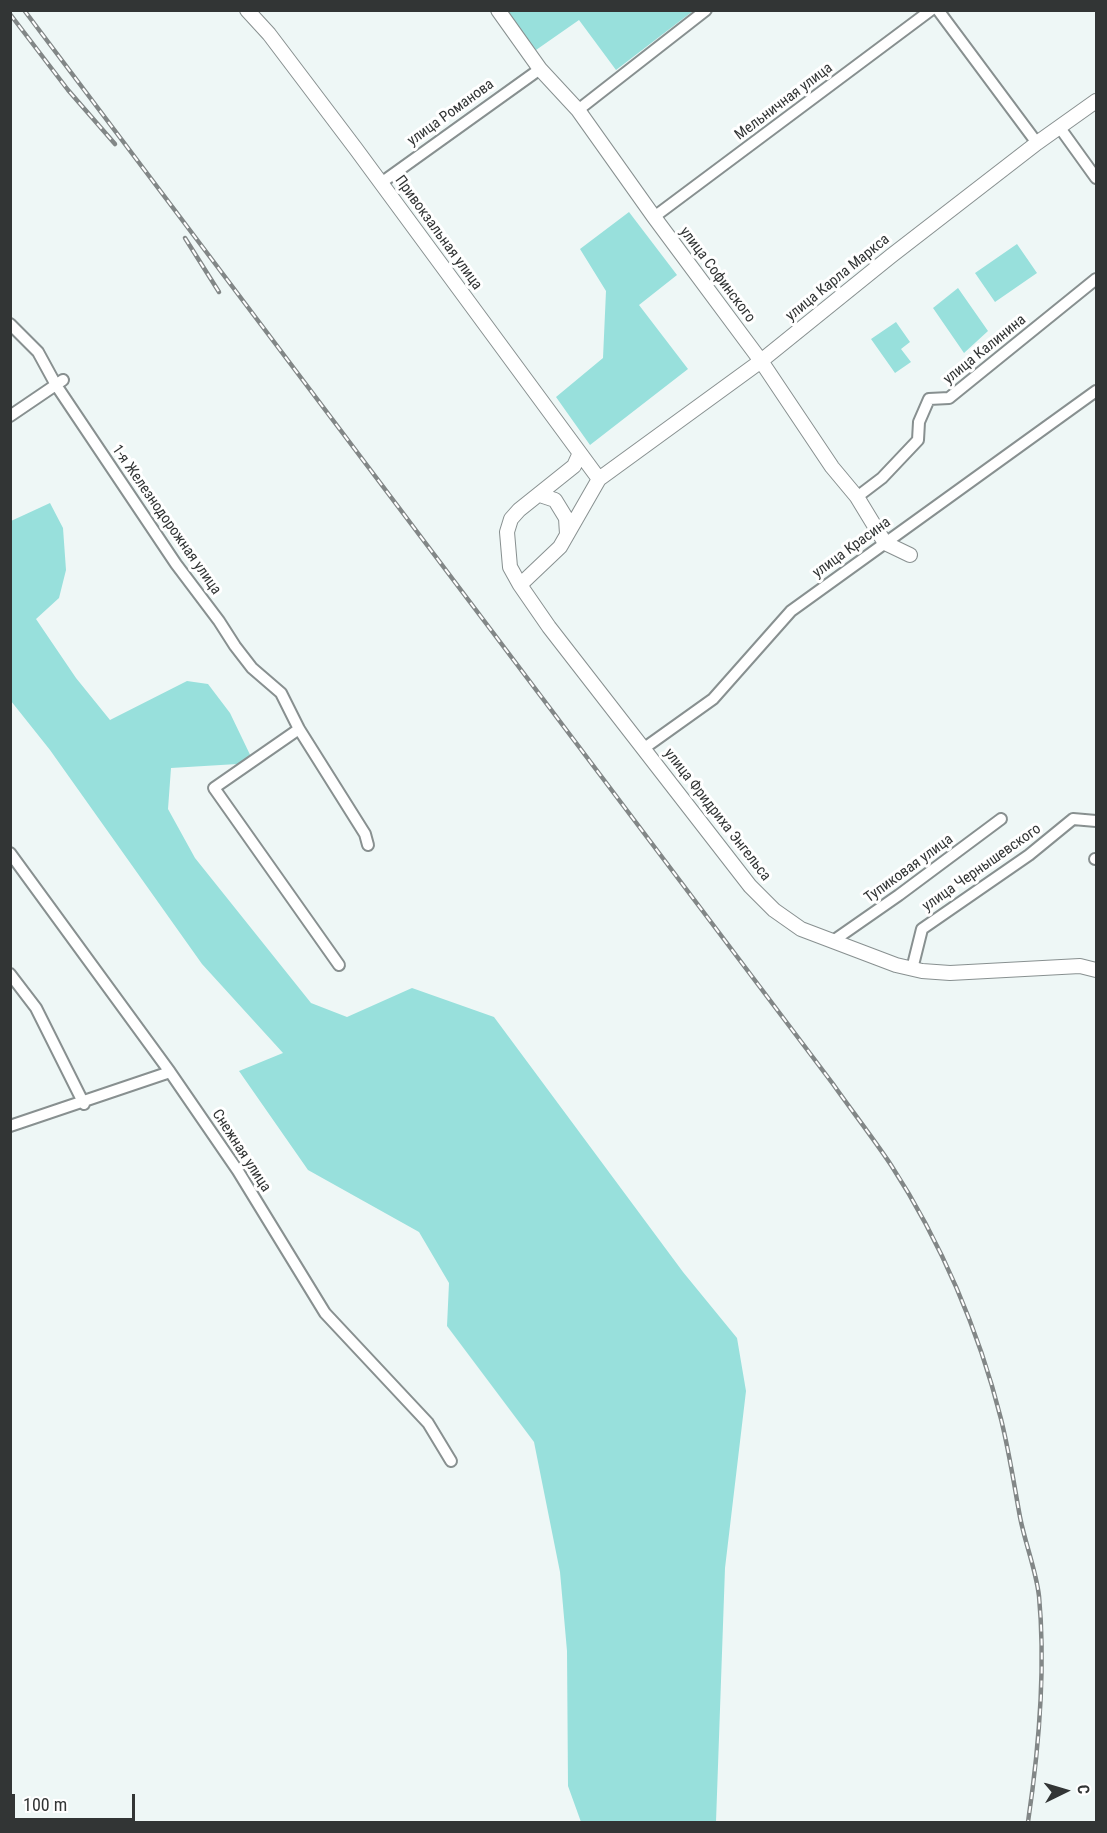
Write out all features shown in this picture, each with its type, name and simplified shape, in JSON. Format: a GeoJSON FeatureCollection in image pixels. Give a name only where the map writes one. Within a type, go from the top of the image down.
{"type":"FeatureCollection","features":[{"type":"Feature","properties":{"kind":"main road","name":"Привокзальная улица"},"geometry":{"type":"LineString","coordinates":[[247,10],[269,33],[599,479]]}},
{"type":"Feature","properties":{"kind":"main road","name":"улица Софинского"},"geometry":{"type":"LineString","coordinates":[[498,10],[540,69],[578,110],[654,218],[761,361],[832,467],[857,497],[885,543]]}},
{"type":"Feature","properties":{"kind":"main road","name":"улица Карла Маркса"},"geometry":{"type":"LineString","coordinates":[[599,479],[761,361],[891,256],[1096,101]]}},
{"type":"Feature","properties":{"kind":"main road","name":"улица Фридриха Энгельса"},"geometry":{"type":"LineString","coordinates":[[579,454],[574,466],[511,519],[507,532],[510,567],[549,627],[750,886],[774,910],[801,928],[912,969],[950,973],[1080,966],[1096,970]]}},
{"type":"Feature","properties":{"kind":"main road"},"geometry":{"type":"LineString","coordinates":[[520,585],[560,547],[599,479]]}},
{"type":"Feature","properties":{"kind":"main road"},"geometry":{"type":"LineString","coordinates":[[540,495],[555,501],[566,518],[567,534]]}},
{"type":"Feature","properties":{"kind":"main road"},"geometry":{"type":"LineString","coordinates":[[885,543],[910,555]]}},
{"type":"Feature","properties":{"kind":"street"},"geometry":{"type":"LineString","coordinates":[[578,110],[706,10]]}},
{"type":"Feature","properties":{"kind":"street","name":"Мельничная улица"},"geometry":{"type":"LineString","coordinates":[[654,218],[931,10]]}},
{"type":"Feature","properties":{"kind":"street"},"geometry":{"type":"LineString","coordinates":[[938,10],[1038,143]]}},
{"type":"Feature","properties":{"kind":"street","name":"улица Романова"},"geometry":{"type":"LineString","coordinates":[[381,183],[540,69]]}},
{"type":"Feature","properties":{"kind":"street"},"geometry":{"type":"LineString","coordinates":[[1060,128],[1096,178]]}},
{"type":"Feature","properties":{"kind":"street","name":"улица Калинина"},"geometry":{"type":"LineString","coordinates":[[857,497],[882,478],[918,440],[919,422],[929,399],[949,398],[1096,279]]}},
{"type":"Feature","properties":{"kind":"street","name":"1-я Железнодорожная улица"},"geometry":{"type":"LineString","coordinates":[[10,324],[38,352],[59,382],[176,564],[235,646],[252,668],[281,693],[299,729],[365,834],[368,845]]}},
{"type":"Feature","properties":{"kind":"street"},"geometry":{"type":"LineString","coordinates":[[10,416],[59,382]]}},
{"type":"Feature","properties":{"kind":"street","name":"улица Красина"},"geometry":{"type":"LineString","coordinates":[[643,749],[713,699],[791,611],[1096,391]]}},
{"type":"Feature","properties":{"kind":"street"},"geometry":{"type":"LineString","coordinates":[[299,729],[214,788],[339,965]]}},
{"type":"Feature","properties":{"kind":"street","name":"Тупиковая улица"},"geometry":{"type":"LineString","coordinates":[[833,941],[1001,819]]}},
{"type":"Feature","properties":{"kind":"street","name":"улица Чернышевского"},"geometry":{"type":"LineString","coordinates":[[912,969],[922,928],[1029,855],[1073,819],[1096,821]]}},
{"type":"Feature","properties":{"kind":"street","name":"Снежная улица"},"geometry":{"type":"LineString","coordinates":[[10,853],[170,1072],[238,1171],[325,1313],[428,1423],[451,1461]]}},
{"type":"Feature","properties":{"kind":"street"},"geometry":{"type":"LineString","coordinates":[[10,974],[36,1008],[84,1103]]}},
{"type":"Feature","properties":{"kind":"street"},"geometry":{"type":"LineString","coordinates":[[10,1126],[84,1103],[170,1072]]}},
{"type":"Feature","properties":{"kind":"shaded area"},"geometry":{"type":"Polygon","coordinates":[[[507,11],[693,11],[616,70],[579,20],[536,50],[507,11]]]}},
{"type":"Feature","properties":{"kind":"shaded area"},"geometry":{"type":"Polygon","coordinates":[[[629,212],[677,275],[639,305],[688,369],[590,445],[556,397],[603,358],[606,291],[580,249],[629,212]]]}},
{"type":"Feature","properties":{"kind":"shaded area"},"geometry":{"type":"Polygon","coordinates":[[[1017,244],[1037,273],[995,302],[975,273],[1017,244]]]}},
{"type":"Feature","properties":{"kind":"shaded area"},"geometry":{"type":"Polygon","coordinates":[[[958,288],[988,331],[964,353],[933,308],[958,288]]]}},
{"type":"Feature","properties":{"kind":"shaded area"},"geometry":{"type":"Polygon","coordinates":[[[896,322],[910,342],[901,349],[911,362],[895,373],[871,339],[896,322]]]}},
{"type":"Feature","properties":{"kind":"shaded area"},"geometry":{"type":"Polygon","coordinates":[[[50,503],[63,528],[66,570],[59,598],[36,619],[76,678],[110,720],[187,681],[208,684],[230,713],[254,763],[171,768],[168,809],[195,858],[311,1003],[347,1017],[412,988],[494,1017],[683,1272],[737,1338],[746,1391],[725,1568],[716,1822],[581,1822],[568,1786],[567,1651],[560,1572],[534,1442],[447,1326],[449,1283],[419,1232],[308,1170],[239,1071],[283,1053],[202,964],[50,750],[11,701],[11,521],[50,503]]]}},
{"type":"Feature","properties":{"kind":"railway"},"geometry":{"type":"LineString","coordinates":[[24,10],[833,1084],[909,1194],[942,1256],[982,1353],[1001,1419],[1022,1527],[1038,1586],[1042,1653],[1041,1681],[1038,1738],[1028,1822]]}},
{"type":"Feature","properties":{"kind":"railway"},"geometry":{"type":"LineString","coordinates":[[10,14],[68,90],[115,144]]}},
{"type":"Feature","properties":{"kind":"railway"},"geometry":{"type":"LineString","coordinates":[[185,238],[219,292]]}}]}
